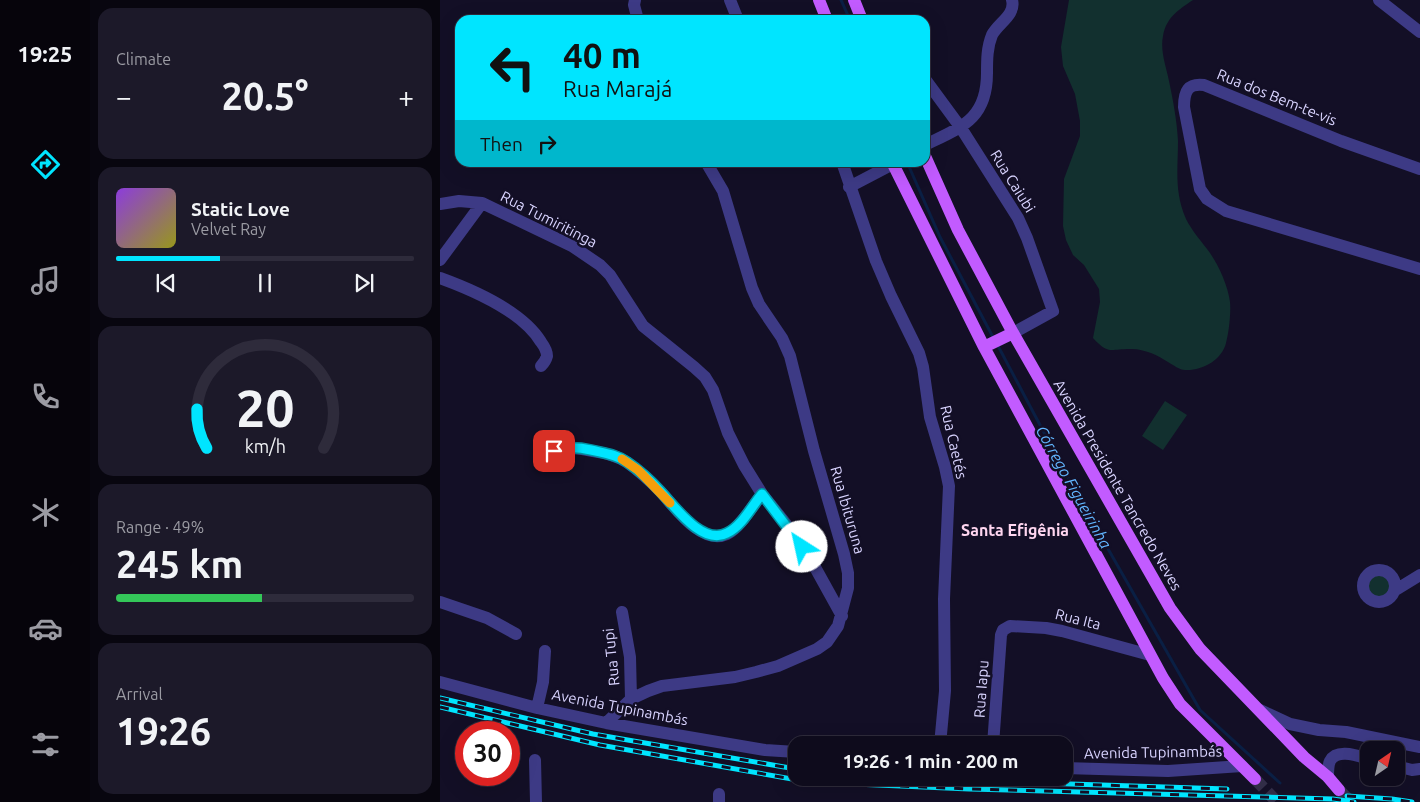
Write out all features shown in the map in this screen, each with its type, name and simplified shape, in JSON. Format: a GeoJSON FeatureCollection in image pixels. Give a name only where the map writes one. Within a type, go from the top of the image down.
{"type":"FeatureCollection","features":[{"type":"Feature","properties":{"kind":"main road"},"geometry":{"type":"LineString","coordinates":[[819,0],[824,15]]}},
{"type":"Feature","properties":{"kind":"main road"},"geometry":{"type":"LineString","coordinates":[[854,0],[860,15]]}},
{"type":"Feature","properties":{"kind":"main road"},"geometry":{"type":"LineString","coordinates":[[894,167],[984,347],[1150,655],[1180,704],[1255,779]]}},
{"type":"Feature","properties":{"kind":"main road","name":"Avenida Presidente Tancredo Neves"},"geometry":{"type":"LineString","coordinates":[[930,167],[958,230],[1013,333],[1170,608],[1200,649],[1304,757],[1328,777],[1339,790]]}},
{"type":"Feature","properties":{"kind":"main road"},"geometry":{"type":"LineString","coordinates":[[984,347],[1013,333]]}},
{"type":"Feature","properties":{"kind":"street"},"geometry":{"type":"LineString","coordinates":[[635,0],[634,5],[637,15]]}},
{"type":"Feature","properties":{"kind":"street"},"geometry":{"type":"LineString","coordinates":[[730,0],[736,15]]}},
{"type":"Feature","properties":{"kind":"street"},"geometry":{"type":"LineString","coordinates":[[930,143],[961,128],[972,119],[980,108],[987,86],[989,44],[997,27],[1012,12],[1012,0]]}},
{"type":"Feature","properties":{"kind":"street"},"geometry":{"type":"LineString","coordinates":[[1379,0],[1420,32]]}},
{"type":"Feature","properties":{"kind":"street","name":"Rua dos Bem-te-vis"},"geometry":{"type":"LineString","coordinates":[[1420,169],[1341,141],[1204,85],[1196,84],[1191,87],[1184,98],[1184,107],[1200,189],[1207,199],[1226,211],[1420,270]]}},
{"type":"Feature","properties":{"kind":"street","name":"Rua Caiubi"},"geometry":{"type":"LineString","coordinates":[[930,85],[961,128],[1018,218],[1053,311],[1013,333]]}},
{"type":"Feature","properties":{"kind":"street","name":"Rua Ibituruna"},"geometry":{"type":"LineString","coordinates":[[606,723],[631,699],[662,686],[734,677],[778,666],[817,649],[833,636],[842,616],[848,588],[848,573],[844,554],[814,451],[790,356],[782,338],[759,304],[752,288],[726,200],[709,167]]}},
{"type":"Feature","properties":{"kind":"street","name":"Rua Caetés"},"geometry":{"type":"LineString","coordinates":[[843,167],[849,187],[891,296],[919,353],[923,367],[930,417],[945,467],[948,486],[944,599],[945,691],[941,736]]}},
{"type":"Feature","properties":{"kind":"street"},"geometry":{"type":"LineString","coordinates":[[849,187],[887,167]]}},
{"type":"Feature","properties":{"kind":"street","name":"Rua Tumiritinga"},"geometry":{"type":"LineString","coordinates":[[440,204],[458,201],[482,204],[572,246],[600,265],[610,275],[643,326],[694,367],[713,390],[736,450],[762,494],[811,560],[842,616]]}},
{"type":"Feature","properties":{"kind":"street"},"geometry":{"type":"LineString","coordinates":[[440,260],[482,204]]}},
{"type":"Feature","properties":{"kind":"street"},"geometry":{"type":"LineString","coordinates":[[440,278],[459,285],[508,310],[527,324],[537,334],[546,348],[547,355],[541,366]]}},
{"type":"Feature","properties":{"kind":"street"},"geometry":{"type":"LineString","coordinates":[[551,453],[559,449],[578,448],[614,455],[626,461],[661,492],[692,525],[717,536],[726,534],[736,528],[762,494]]}},
{"type":"Feature","properties":{"kind":"street"},"geometry":{"type":"LineString","coordinates":[[1394,591],[1420,575]]}},
{"type":"Feature","properties":{"kind":"street"},"geometry":{"type":"LineString","coordinates":[[440,602],[487,618],[516,634]]}},
{"type":"Feature","properties":{"kind":"street","name":"Rua Tupi"},"geometry":{"type":"LineString","coordinates":[[622,612],[630,657],[631,699]]}},
{"type":"Feature","properties":{"kind":"street","name":"Rua Ita"},"geometry":{"type":"LineString","coordinates":[[1001,635],[1003,630],[1010,626],[1046,628],[1150,655]]}},
{"type":"Feature","properties":{"kind":"street","name":"Rua Iapu"},"geometry":{"type":"LineString","coordinates":[[994,736],[1001,635]]}},
{"type":"Feature","properties":{"kind":"street"},"geometry":{"type":"LineString","coordinates":[[537,708],[543,682],[545,651]]}},
{"type":"Feature","properties":{"kind":"street","name":"Avenida Tupinambás"},"geometry":{"type":"LineString","coordinates":[[440,682],[537,708],[606,723],[765,750],[788,751]]}},
{"type":"Feature","properties":{"kind":"street"},"geometry":{"type":"LineString","coordinates":[[1260,710],[1290,724],[1319,730],[1346,732],[1420,747]]}},
{"type":"Feature","properties":{"kind":"street"},"geometry":{"type":"LineString","coordinates":[[1328,777],[1330,761],[1336,755],[1347,754],[1360,757]]}},
{"type":"Feature","properties":{"kind":"street"},"geometry":{"type":"LineString","coordinates":[[535,760],[536,802]]}},
{"type":"Feature","properties":{"kind":"street","name":"Avenida Tupinambás"},"geometry":{"type":"LineString","coordinates":[[1073,768],[1168,770],[1242,766]]}},
{"type":"Feature","properties":{"kind":"street"},"geometry":{"type":"LineString","coordinates":[[1405,768],[1420,769]]}},
{"type":"Feature","properties":{"kind":"green space"},"geometry":{"type":"Polygon","coordinates":[[[1069,0],[1193,0],[1170,19],[1163,36],[1162,47],[1177,126],[1178,189],[1186,219],[1217,264],[1230,302],[1229,328],[1224,349],[1216,359],[1198,369],[1183,370],[1145,351],[1106,349],[1093,338],[1100,302],[1099,289],[1084,265],[1073,255],[1066,240],[1063,226],[1064,179],[1080,136],[1080,121],[1075,94],[1063,66],[1061,47],[1069,0]]]}},
{"type":"Feature","properties":{"kind":"green space"},"geometry":{"type":"Polygon","coordinates":[[[1165,401],[1187,415],[1163,450],[1142,436],[1165,401]]]}},
{"type":"Feature","properties":{"kind":"green space"},"geometry":{"type":"Polygon","coordinates":[[[1379,571],[1389,575],[1393,585],[1389,595],[1379,599],[1369,595],[1365,585],[1369,575],[1379,571]]]}},
{"type":"Feature","properties":{"kind":"waterway","name":"Córrego Figueirinha"},"geometry":{"type":"LineString","coordinates":[[841,0],[848,15]]}},
{"type":"Feature","properties":{"kind":"waterway","name":"Córrego Figueirinha"},"geometry":{"type":"LineString","coordinates":[[909,167],[940,237],[994,339]]}},
{"type":"Feature","properties":{"kind":"waterway","name":"Córrego Figueirinha"},"geometry":{"type":"LineString","coordinates":[[997,344],[1075,491],[1200,710],[1280,783]]}},
{"type":"Feature","properties":{"kind":"tunnel"},"geometry":{"type":"LineString","coordinates":[[1255,779],[1277,802]]}},
{"type":"Feature","properties":{"kind":"tunnel"},"geometry":{"type":"LineString","coordinates":[[1339,790],[1351,802]]}},
{"type":"Feature","properties":{"kind":"railway"},"geometry":{"type":"LineString","coordinates":[[440,698],[593,734],[788,768]]}},
{"type":"Feature","properties":{"kind":"railway"},"geometry":{"type":"LineString","coordinates":[[440,707],[600,745],[809,782],[969,789],[1333,799],[1354,802]]}},
{"type":"Feature","properties":{"kind":"railway"},"geometry":{"type":"LineString","coordinates":[[1073,784],[1227,789]]}},
{"type":"Feature","properties":{"kind":"railway"},"geometry":{"type":"LineString","coordinates":[[1347,796],[1412,802]]}},
{"type":"Feature","properties":{"kind":"slow traffic"},"geometry":{"type":"LineString","coordinates":[[622,459],[638,470],[670,503]]}},
{"type":"Feature","properties":{"kind":"district","name":"Santa Efigênia"},"geometry":{"type":"Point","coordinates":[1015,530]}},
{"type":"Feature","properties":{"kind":"route"},"geometry":{"type":"LineString","coordinates":[[554,451],[578,448],[614,455],[626,461],[661,492],[692,525],[717,536],[726,534],[736,528],[762,494],[802,547]]}}]}
